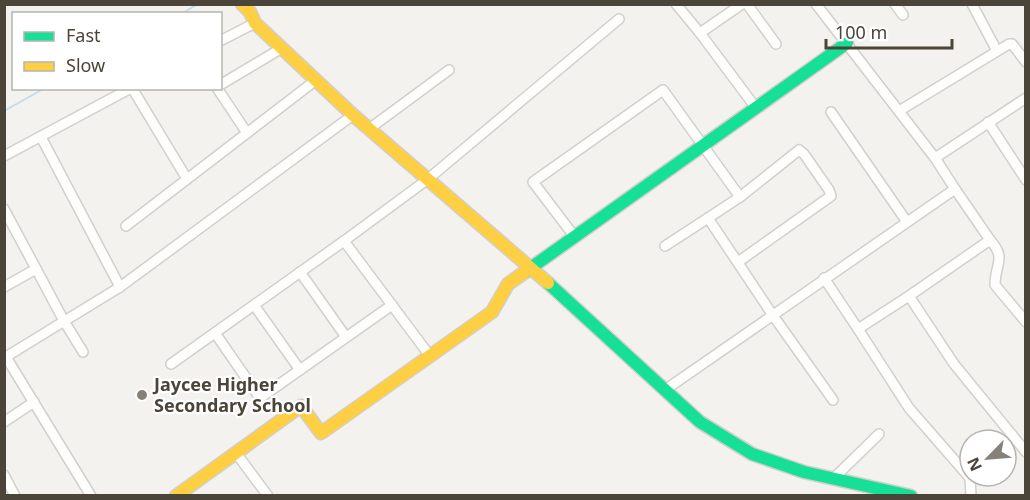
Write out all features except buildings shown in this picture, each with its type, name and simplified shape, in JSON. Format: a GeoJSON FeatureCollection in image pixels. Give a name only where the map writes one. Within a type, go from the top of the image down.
{"type":"FeatureCollection","features":[{"type":"Feature","properties":{"kind":"main road"},"geometry":{"type":"LineString","coordinates":[[242,4],[250,12],[255,23],[353,115],[532,269],[700,422],[752,454],[804,472],[911,495]]}},
{"type":"Feature","properties":{"kind":"main road"},"geometry":{"type":"LineString","coordinates":[[182,494],[301,406],[321,433],[492,312],[508,284],[847,44]]}},
{"type":"Feature","properties":{"kind":"street"},"geometry":{"type":"LineString","coordinates":[[676,4],[756,108]]}},
{"type":"Feature","properties":{"kind":"street"},"geometry":{"type":"LineString","coordinates":[[700,33],[742,4]]}},
{"type":"Feature","properties":{"kind":"street"},"geometry":{"type":"LineString","coordinates":[[747,4],[776,44]]}},
{"type":"Feature","properties":{"kind":"street"},"geometry":{"type":"LineString","coordinates":[[816,4],[935,158],[998,249],[1000,255],[995,285],[1026,322]]}},
{"type":"Feature","properties":{"kind":"street"},"geometry":{"type":"LineString","coordinates":[[895,4],[903,15]]}},
{"type":"Feature","properties":{"kind":"street"},"geometry":{"type":"LineString","coordinates":[[972,4],[997,51]]}},
{"type":"Feature","properties":{"kind":"street"},"geometry":{"type":"LineString","coordinates":[[171,364],[428,179],[619,19]]}},
{"type":"Feature","properties":{"kind":"street"},"geometry":{"type":"LineString","coordinates":[[222,40],[255,23]]}},
{"type":"Feature","properties":{"kind":"street"},"geometry":{"type":"LineString","coordinates":[[899,111],[1012,44],[1026,62]]}},
{"type":"Feature","properties":{"kind":"street"},"geometry":{"type":"LineString","coordinates":[[222,85],[282,48]]}},
{"type":"Feature","properties":{"kind":"street"},"geometry":{"type":"LineString","coordinates":[[369,129],[449,70]]}},
{"type":"Feature","properties":{"kind":"street"},"geometry":{"type":"LineString","coordinates":[[126,226],[316,80]]}},
{"type":"Feature","properties":{"kind":"street"},"geometry":{"type":"LineString","coordinates":[[4,156],[128,90]]}},
{"type":"Feature","properties":{"kind":"street"},"geometry":{"type":"LineString","coordinates":[[133,90],[187,179]]}},
{"type":"Feature","properties":{"kind":"street"},"geometry":{"type":"LineString","coordinates":[[218,90],[247,133]]}},
{"type":"Feature","properties":{"kind":"street"},"geometry":{"type":"LineString","coordinates":[[574,236],[534,182],[663,90],[740,197]]}},
{"type":"Feature","properties":{"kind":"street"},"geometry":{"type":"LineString","coordinates":[[935,158],[1026,98]]}},
{"type":"Feature","properties":{"kind":"street"},"geometry":{"type":"LineString","coordinates":[[831,112],[907,222]]}},
{"type":"Feature","properties":{"kind":"street"},"geometry":{"type":"LineString","coordinates":[[88,494],[5,357],[120,287],[353,115]]}},
{"type":"Feature","properties":{"kind":"street"},"geometry":{"type":"LineString","coordinates":[[988,122],[1026,180]]}},
{"type":"Feature","properties":{"kind":"street"},"geometry":{"type":"LineString","coordinates":[[41,137],[120,287]]}},
{"type":"Feature","properties":{"kind":"street"},"geometry":{"type":"LineString","coordinates":[[665,246],[740,197],[799,150],[804,154],[831,196],[738,262]]}},
{"type":"Feature","properties":{"kind":"street"},"geometry":{"type":"LineString","coordinates":[[665,390],[955,189]]}},
{"type":"Feature","properties":{"kind":"street"},"geometry":{"type":"LineString","coordinates":[[4,209],[83,352]]}},
{"type":"Feature","properties":{"kind":"street"},"geometry":{"type":"LineString","coordinates":[[708,218],[833,400]]}},
{"type":"Feature","properties":{"kind":"street"},"geometry":{"type":"LineString","coordinates":[[858,329],[990,240]]}},
{"type":"Feature","properties":{"kind":"street"},"geometry":{"type":"LineString","coordinates":[[344,241],[429,356]]}},
{"type":"Feature","properties":{"kind":"street"},"geometry":{"type":"LineString","coordinates":[[4,287],[36,269]]}},
{"type":"Feature","properties":{"kind":"street"},"geometry":{"type":"LineString","coordinates":[[300,272],[346,337]]}},
{"type":"Feature","properties":{"kind":"street"},"geometry":{"type":"LineString","coordinates":[[824,278],[909,408],[970,478],[971,495]]}},
{"type":"Feature","properties":{"kind":"street"},"geometry":{"type":"LineString","coordinates":[[909,296],[954,364],[1026,452]]}},
{"type":"Feature","properties":{"kind":"street"},"geometry":{"type":"LineString","coordinates":[[254,305],[300,370]]}},
{"type":"Feature","properties":{"kind":"street"},"geometry":{"type":"LineString","coordinates":[[215,333],[260,398],[392,305]]}},
{"type":"Feature","properties":{"kind":"street"},"geometry":{"type":"LineString","coordinates":[[4,422],[34,402]]}},
{"type":"Feature","properties":{"kind":"street"},"geometry":{"type":"LineString","coordinates":[[834,478],[879,434]]}},
{"type":"Feature","properties":{"kind":"street"},"geometry":{"type":"LineString","coordinates":[[236,453],[268,495]]}},
{"type":"Feature","properties":{"kind":"street"},"geometry":{"type":"LineString","coordinates":[[6,482],[15,495]]}},
{"type":"Feature","properties":{"kind":"waterway"},"geometry":{"type":"LineString","coordinates":[[184,12],[198,4]]}},
{"type":"Feature","properties":{"kind":"waterway"},"geometry":{"type":"LineString","coordinates":[[4,111],[41,90]]}},
{"type":"Feature","properties":{"kind":"traffic: fast"},"geometry":{"type":"LineString","coordinates":[[525,272],[847,43]]}},
{"type":"Feature","properties":{"kind":"traffic: fast"},"geometry":{"type":"LineString","coordinates":[[548,283],[700,422],[752,454],[804,472],[911,496]]}},
{"type":"Feature","properties":{"kind":"traffic: slow"},"geometry":{"type":"LineString","coordinates":[[242,4],[250,12],[255,23],[353,115],[548,283]]}},
{"type":"Feature","properties":{"kind":"traffic: slow"},"geometry":{"type":"LineString","coordinates":[[176,496],[301,406],[321,433],[492,312],[508,284],[525,272]]}},
{"type":"Feature","properties":{"kind":"place","name":"Jaycee Higher Secondary School"},"geometry":{"type":"Point","coordinates":[142,395]}}]}
